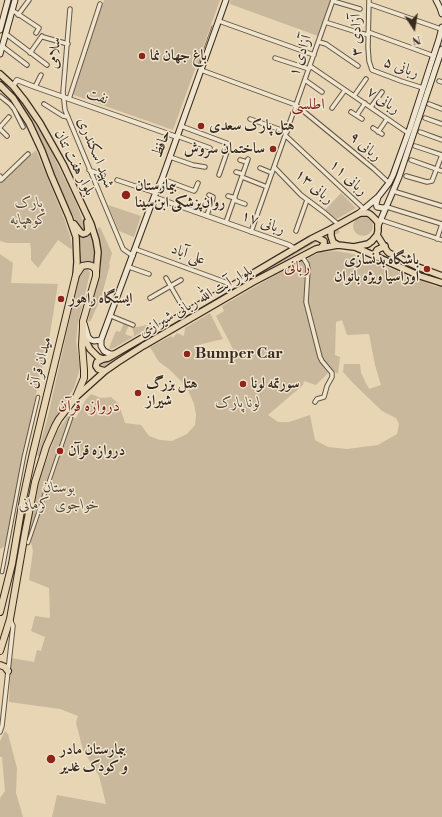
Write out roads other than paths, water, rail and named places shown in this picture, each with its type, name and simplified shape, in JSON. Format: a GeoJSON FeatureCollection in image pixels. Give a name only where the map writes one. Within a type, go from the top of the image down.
{"type":"FeatureCollection","features":[{"type":"Feature","properties":{"kind":"highway"},"geometry":{"type":"LineString","coordinates":[[0,651],[10,619],[25,533],[36,482],[46,447],[55,426],[76,397],[84,374],[82,345],[84,321],[96,276],[96,270],[92,266],[82,266],[76,275]]}},
{"type":"Feature","properties":{"kind":"highway","name":"میدان قرآن"},"geometry":{"type":"LineString","coordinates":[[0,612],[12,564],[32,457],[76,275]]}},
{"type":"Feature","properties":{"kind":"highway"},"geometry":{"type":"LineString","coordinates":[[0,665],[5,667],[8,671]]}},
{"type":"Feature","properties":{"kind":"main road"},"geometry":{"type":"LineString","coordinates":[[6,31],[0,29],[2,17],[8,0]]}},
{"type":"Feature","properties":{"kind":"main road"},"geometry":{"type":"LineString","coordinates":[[0,54],[15,0]]}},
{"type":"Feature","properties":{"kind":"main road","name":"حافظ"},"geometry":{"type":"LineString","coordinates":[[101,340],[162,180],[226,0]]}},
{"type":"Feature","properties":{"kind":"main road"},"geometry":{"type":"LineString","coordinates":[[436,0],[442,14]]}},
{"type":"Feature","properties":{"kind":"main road"},"geometry":{"type":"LineString","coordinates":[[442,28],[423,88],[419,111],[408,132],[397,166],[389,183],[378,198],[358,214],[331,229],[331,239],[338,245],[354,247],[420,276],[442,283]]}},
{"type":"Feature","properties":{"kind":"main road"},"geometry":{"type":"LineString","coordinates":[[378,226],[382,220],[393,191],[419,111],[442,49]]}},
{"type":"Feature","properties":{"kind":"main road","name":"بلوار هفت تنان"},"geometry":{"type":"LineString","coordinates":[[0,74],[25,101],[40,123],[73,185],[91,224],[96,240],[98,252],[96,276]]}},
{"type":"Feature","properties":{"kind":"main road","name":"بلوار هفت تنان"},"geometry":{"type":"LineString","coordinates":[[0,85],[13,98],[30,123],[69,217],[76,237],[76,275]]}},
{"type":"Feature","properties":{"kind":"main road"},"geometry":{"type":"LineString","coordinates":[[378,198],[376,204],[377,207],[387,207]]}},
{"type":"Feature","properties":{"kind":"main road"},"geometry":{"type":"LineString","coordinates":[[69,217],[80,232],[83,234],[86,233],[88,228],[84,210]]}},
{"type":"Feature","properties":{"kind":"main road"},"geometry":{"type":"LineString","coordinates":[[354,247],[368,244],[372,241],[377,234],[378,226],[376,220],[371,215],[365,212],[358,214]]}},
{"type":"Feature","properties":{"kind":"main road","name":"بلوار آیت الله ربانی شیرازی"},"geometry":{"type":"LineString","coordinates":[[103,359],[115,354],[294,249],[331,229]]}},
{"type":"Feature","properties":{"kind":"main road"},"geometry":{"type":"LineString","coordinates":[[377,234],[387,250],[392,254],[418,267],[442,276]]}},
{"type":"Feature","properties":{"kind":"main road"},"geometry":{"type":"LineString","coordinates":[[316,237],[324,241],[321,248]]}},
{"type":"Feature","properties":{"kind":"main road","name":"بلوار آیت الله ربانی شیرازی"},"geometry":{"type":"LineString","coordinates":[[76,397],[105,371],[143,346],[253,282],[302,256],[321,248],[338,245]]}},
{"type":"Feature","properties":{"kind":"main road"},"geometry":{"type":"LineString","coordinates":[[377,257],[377,250],[385,246]]}},
{"type":"Feature","properties":{"kind":"main road"},"geometry":{"type":"LineString","coordinates":[[84,321],[90,338],[94,341],[101,340],[101,346],[104,351],[110,354],[115,354]]}},
{"type":"Feature","properties":{"kind":"main road"},"geometry":{"type":"LineString","coordinates":[[83,336],[94,353],[103,359]]}},
{"type":"Feature","properties":{"kind":"main road"},"geometry":{"type":"LineString","coordinates":[[103,359],[97,362],[96,366],[98,370],[105,371]]}},
{"type":"Feature","properties":{"kind":"street"},"geometry":{"type":"LineString","coordinates":[[18,15],[29,0]]}},
{"type":"Feature","properties":{"kind":"street"},"geometry":{"type":"LineString","coordinates":[[333,1],[360,9]]}},
{"type":"Feature","properties":{"kind":"street","name":"آزادی ۱"},"geometry":{"type":"LineString","coordinates":[[251,232],[333,1]]}},
{"type":"Feature","properties":{"kind":"street"},"geometry":{"type":"LineString","coordinates":[[369,2],[442,28]]}},
{"type":"Feature","properties":{"kind":"street","name":"۳ آزادی"},"geometry":{"type":"LineString","coordinates":[[369,2],[368,48],[369,61],[372,70]]}},
{"type":"Feature","properties":{"kind":"street"},"geometry":{"type":"LineString","coordinates":[[66,98],[100,4]]}},
{"type":"Feature","properties":{"kind":"street"},"geometry":{"type":"LineString","coordinates":[[12,10],[39,28],[36,33]]}},
{"type":"Feature","properties":{"kind":"street","name":"سلامی"},"geometry":{"type":"LineString","coordinates":[[66,98],[70,10]]}},
{"type":"Feature","properties":{"kind":"street"},"geometry":{"type":"LineString","coordinates":[[219,21],[314,55]]}},
{"type":"Feature","properties":{"kind":"street"},"geometry":{"type":"LineString","coordinates":[[325,22],[360,33],[368,33],[434,56]]}},
{"type":"Feature","properties":{"kind":"street"},"geometry":{"type":"LineString","coordinates":[[6,31],[30,53],[47,65]]}},
{"type":"Feature","properties":{"kind":"street"},"geometry":{"type":"LineString","coordinates":[[30,53],[43,37],[68,44]]}},
{"type":"Feature","properties":{"kind":"street"},"geometry":{"type":"LineString","coordinates":[[319,42],[326,44],[358,66]]}},
{"type":"Feature","properties":{"kind":"street"},"geometry":{"type":"LineString","coordinates":[[2,46],[27,65]]}},
{"type":"Feature","properties":{"kind":"street","name":"ربانی ۷"},"geometry":{"type":"LineString","coordinates":[[275,58],[309,68],[408,132]]}},
{"type":"Feature","properties":{"kind":"street"},"geometry":{"type":"LineString","coordinates":[[201,70],[296,105]]}},
{"type":"Feature","properties":{"kind":"street","name":"ربانی ۵"},"geometry":{"type":"LineString","coordinates":[[372,70],[423,88]]}},
{"type":"Feature","properties":{"kind":"street"},"geometry":{"type":"LineString","coordinates":[[35,88],[41,75]]}},
{"type":"Feature","properties":{"kind":"street"},"geometry":{"type":"LineString","coordinates":[[354,96],[366,79]]}},
{"type":"Feature","properties":{"kind":"street","name":"نفت"},"geometry":{"type":"LineString","coordinates":[[12,86],[17,80],[35,88],[177,136]]}},
{"type":"Feature","properties":{"kind":"street"},"geometry":{"type":"LineString","coordinates":[[305,80],[322,92]]}},
{"type":"Feature","properties":{"kind":"street"},"geometry":{"type":"LineString","coordinates":[[332,108],[345,90]]}},
{"type":"Feature","properties":{"kind":"street"},"geometry":{"type":"LineString","coordinates":[[370,107],[382,92]]}},
{"type":"Feature","properties":{"kind":"street"},"geometry":{"type":"LineString","coordinates":[[0,96],[10,104],[24,127]]}},
{"type":"Feature","properties":{"kind":"street","name":"شهید اسکندری"},"geometry":{"type":"LineString","coordinates":[[66,98],[65,110],[123,249],[133,256]]}},
{"type":"Feature","properties":{"kind":"street"},"geometry":{"type":"LineString","coordinates":[[357,116],[365,103]]}},
{"type":"Feature","properties":{"kind":"street"},"geometry":{"type":"LineString","coordinates":[[44,104],[63,116],[68,117]]}},
{"type":"Feature","properties":{"kind":"street"},"geometry":{"type":"LineString","coordinates":[[430,104],[442,109]]}},
{"type":"Feature","properties":{"kind":"street","name":"ربانی ۹"},"geometry":{"type":"LineString","coordinates":[[296,105],[389,183]]}},
{"type":"Feature","properties":{"kind":"street"},"geometry":{"type":"LineString","coordinates":[[351,112],[362,119]]}},
{"type":"Feature","properties":{"kind":"street"},"geometry":{"type":"LineString","coordinates":[[7,136],[0,128],[9,117]]}},
{"type":"Feature","properties":{"kind":"street"},"geometry":{"type":"LineString","coordinates":[[425,118],[442,124]]}},
{"type":"Feature","properties":{"kind":"street"},"geometry":{"type":"LineString","coordinates":[[250,119],[286,134]]}},
{"type":"Feature","properties":{"kind":"street"},"geometry":{"type":"LineString","coordinates":[[373,128],[380,133],[387,119]]}},
{"type":"Feature","properties":{"kind":"street"},"geometry":{"type":"LineString","coordinates":[[181,126],[229,144],[219,175]]}},
{"type":"Feature","properties":{"kind":"street"},"geometry":{"type":"LineString","coordinates":[[420,132],[442,140]]}},
{"type":"Feature","properties":{"kind":"street","name":"ربانی ۱۱"},"geometry":{"type":"LineString","coordinates":[[286,134],[364,209]]}},
{"type":"Feature","properties":{"kind":"street"},"geometry":{"type":"LineString","coordinates":[[177,136],[210,148]]}},
{"type":"Feature","properties":{"kind":"street"},"geometry":{"type":"LineString","coordinates":[[406,176],[430,182],[434,179],[442,155],[415,146]]}},
{"type":"Feature","properties":{"kind":"street"},"geometry":{"type":"LineString","coordinates":[[0,176],[1,180],[28,154]]}},
{"type":"Feature","properties":{"kind":"street"},"geometry":{"type":"LineString","coordinates":[[170,156],[194,165],[205,167]]}},
{"type":"Feature","properties":{"kind":"street"},"geometry":{"type":"LineString","coordinates":[[226,222],[248,161],[240,160]]}},
{"type":"Feature","properties":{"kind":"street"},"geometry":{"type":"LineString","coordinates":[[411,160],[442,171]]}},
{"type":"Feature","properties":{"kind":"street","name":"ربانی ۱۳"},"geometry":{"type":"LineString","coordinates":[[274,167],[301,195],[339,225]]}},
{"type":"Feature","properties":{"kind":"street"},"geometry":{"type":"LineString","coordinates":[[260,168],[272,173]]}},
{"type":"Feature","properties":{"kind":"street"},"geometry":{"type":"LineString","coordinates":[[90,170],[103,175]]}},
{"type":"Feature","properties":{"kind":"street"},"geometry":{"type":"LineString","coordinates":[[236,172],[267,187]]}},
{"type":"Feature","properties":{"kind":"street"},"geometry":{"type":"LineString","coordinates":[[117,180],[155,195]]}},
{"type":"Feature","properties":{"kind":"street"},"geometry":{"type":"LineString","coordinates":[[162,180],[194,191],[198,183]]}},
{"type":"Feature","properties":{"kind":"street"},"geometry":{"type":"LineString","coordinates":[[393,191],[442,206]]}},
{"type":"Feature","properties":{"kind":"street","name":"ربانی ۱۷"},"geometry":{"type":"LineString","coordinates":[[155,195],[289,245],[294,249]]}},
{"type":"Feature","properties":{"kind":"street"},"geometry":{"type":"LineString","coordinates":[[207,215],[213,197],[208,195]]}},
{"type":"Feature","properties":{"kind":"street"},"geometry":{"type":"LineString","coordinates":[[228,196],[245,204]]}},
{"type":"Feature","properties":{"kind":"street"},"geometry":{"type":"LineString","coordinates":[[296,231],[307,200]]}},
{"type":"Feature","properties":{"kind":"street"},"geometry":{"type":"LineString","coordinates":[[387,207],[442,224],[437,238]]}},
{"type":"Feature","properties":{"kind":"street"},"geometry":{"type":"LineString","coordinates":[[382,220],[442,240]]}},
{"type":"Feature","properties":{"kind":"street","name":"علی آباد"},"geometry":{"type":"LineString","coordinates":[[135,249],[225,282],[230,287]]}},
{"type":"Feature","properties":{"kind":"street"},"geometry":{"type":"LineString","coordinates":[[302,256],[308,269],[306,302],[320,357],[332,373],[332,377],[327,386],[324,397],[317,399],[315,402]]}},
{"type":"Feature","properties":{"kind":"street"},"geometry":{"type":"LineString","coordinates":[[128,267],[149,274]]}},
{"type":"Feature","properties":{"kind":"street"},"geometry":{"type":"LineString","coordinates":[[166,278],[186,313]]}},
{"type":"Feature","properties":{"kind":"street"},"geometry":{"type":"LineString","coordinates":[[150,298],[181,280]]}},
{"type":"Feature","properties":{"kind":"street"},"geometry":{"type":"LineString","coordinates":[[110,316],[133,325]]}},
{"type":"Feature","properties":{"kind":"street"},"geometry":{"type":"LineString","coordinates":[[2,572],[24,456],[38,397]]}},
{"type":"Feature","properties":{"kind":"street"},"geometry":{"type":"LineString","coordinates":[[28,543],[71,418]]}},
{"type":"Feature","properties":{"kind":"street"},"geometry":{"type":"LineString","coordinates":[[0,732],[2,726],[13,626],[10,619]]}},
{"type":"Feature","properties":{"kind":"waterway"},"geometry":{"type":"LineString","coordinates":[[197,68],[212,26]]}},
{"type":"Feature","properties":{"kind":"place","name":"باغ جهان نما"},"geometry":{"type":"Point","coordinates":[142,56]}},
{"type":"Feature","properties":{"kind":"place","name":"هتل پارک سعدی"},"geometry":{"type":"Point","coordinates":[201,126]}},
{"type":"Feature","properties":{"kind":"place","name":"ساختمان سروش"},"geometry":{"type":"Point","coordinates":[273,149]}},
{"type":"Feature","properties":{"kind":"place","name":"بیمارستان روان‌پزشکی ابن‌سینا"},"geometry":{"type":"Point","coordinates":[126,195]}},
{"type":"Feature","properties":{"kind":"place","name":"باشگاه بدنسازی اوراسیا ویژه بانوان"},"geometry":{"type":"Point","coordinates":[427,269]}},
{"type":"Feature","properties":{"kind":"place","name":"ایستگاه راهور"},"geometry":{"type":"Point","coordinates":[61,299]}},
{"type":"Feature","properties":{"kind":"place","name":"Bumper Car"},"geometry":{"type":"Point","coordinates":[187,354]}},
{"type":"Feature","properties":{"kind":"place","name":"سورتمه لونا"},"geometry":{"type":"Point","coordinates":[243,384]}},
{"type":"Feature","properties":{"kind":"place","name":"هتل بزرگ شیراز"},"geometry":{"type":"Point","coordinates":[138,393]}},
{"type":"Feature","properties":{"kind":"place","name":"دروازه قرآن"},"geometry":{"type":"Point","coordinates":[60,451]}},
{"type":"Feature","properties":{"kind":"place","name":"ببمارستان مادر و کودک غدیر"},"geometry":{"type":"Point","coordinates":[51,759]}},
{"type":"Feature","properties":{"kind":"district","name":"اطلسی"},"geometry":{"type":"Point","coordinates":[308,105]}},
{"type":"Feature","properties":{"kind":"district","name":"ربانی"},"geometry":{"type":"Point","coordinates":[297,268]}},
{"type":"Feature","properties":{"kind":"district","name":"دروازه قرآن"},"geometry":{"type":"Point","coordinates":[89,407]}},
{"type":"Feature","properties":{"kind":"park label","name":"پارک کوهپایه"},"geometry":{"type":"Point","coordinates":[29,212]}},
{"type":"Feature","properties":{"kind":"park label","name":"لونا پارک"},"geometry":{"type":"Point","coordinates":[238,403]}},
{"type":"Feature","properties":{"kind":"park label","name":"بوستان خواجوی کرمانی"},"geometry":{"type":"Point","coordinates":[59,496]}}]}
